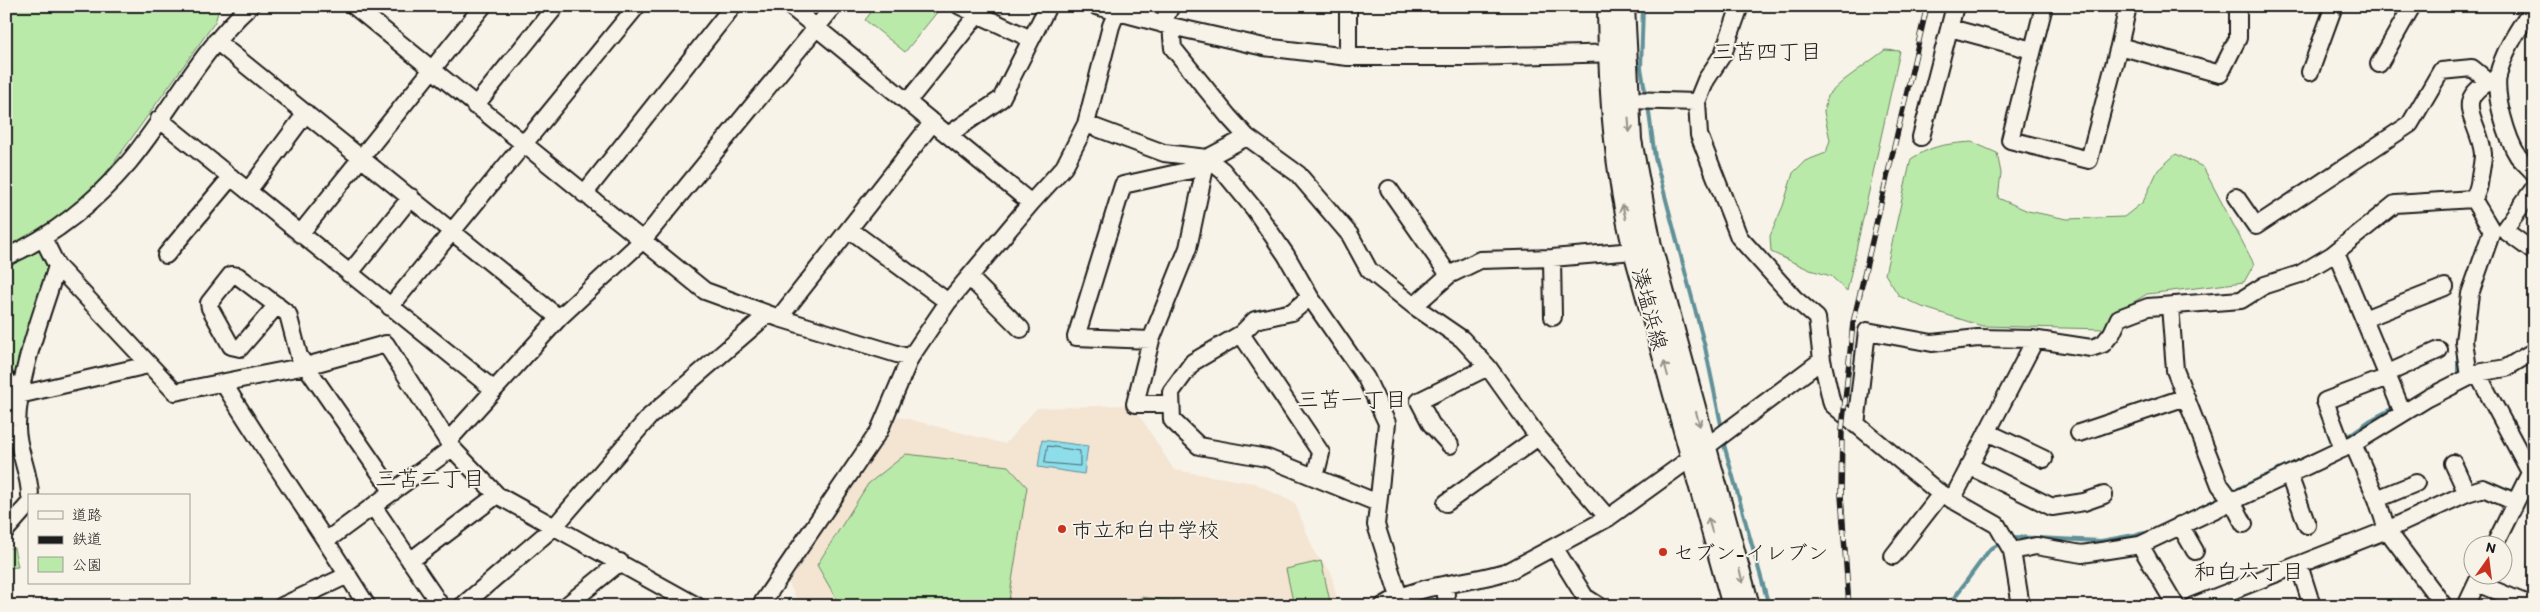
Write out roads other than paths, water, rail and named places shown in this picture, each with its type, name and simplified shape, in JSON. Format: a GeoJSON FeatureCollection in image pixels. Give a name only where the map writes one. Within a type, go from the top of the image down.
{"type":"FeatureCollection","features":[{"type":"Feature","properties":{"kind":"main road","name":"湊塩浜線"},"geometry":{"type":"LineString","coordinates":[[1608,6],[1628,100],[1630,140],[1641,203],[1733,606]]}},
{"type":"Feature","properties":{"kind":"main road","name":"湊塩浜線"},"geometry":{"type":"LineString","coordinates":[[1624,6],[1617,53],[1613,141],[1621,196],[1634,251],[1749,606]]}},
{"type":"Feature","properties":{"kind":"street"},"geometry":{"type":"LineString","coordinates":[[6,257],[43,238],[80,211],[112,181],[130,161],[216,41],[250,6]]}},
{"type":"Feature","properties":{"kind":"street"},"geometry":{"type":"LineString","coordinates":[[354,6],[430,70],[705,291],[774,316],[910,358]]}},
{"type":"Feature","properties":{"kind":"street"},"geometry":{"type":"LineString","coordinates":[[300,234],[483,6]]}},
{"type":"Feature","properties":{"kind":"street"},"geometry":{"type":"LineString","coordinates":[[476,106],[556,6]]}},
{"type":"Feature","properties":{"kind":"street"},"geometry":{"type":"LineString","coordinates":[[390,307],[637,6]]}},
{"type":"Feature","properties":{"kind":"street"},"geometry":{"type":"LineString","coordinates":[[584,194],[733,6]]}},
{"type":"Feature","properties":{"kind":"street"},"geometry":{"type":"LineString","coordinates":[[790,6],[1031,202]]}},
{"type":"Feature","properties":{"kind":"street"},"geometry":{"type":"LineString","coordinates":[[327,540],[393,492],[450,444],[493,389],[559,318],[643,240],[834,6]]}},
{"type":"Feature","properties":{"kind":"street"},"geometry":{"type":"LineString","coordinates":[[960,6],[1031,39]]}},
{"type":"Feature","properties":{"kind":"street"},"geometry":{"type":"LineString","coordinates":[[948,135],[1001,99],[1048,6]]}},
{"type":"Feature","properties":{"kind":"street"},"geometry":{"type":"LineString","coordinates":[[1096,6],[1119,10],[1167,25],[1264,47],[1348,57],[1459,58],[1617,53]]}},
{"type":"Feature","properties":{"kind":"street"},"geometry":{"type":"LineString","coordinates":[[1171,6],[1167,25],[1173,48],[1247,137],[1298,174],[1350,235],[1369,270],[1414,306],[1462,339],[1488,367],[1538,438],[1608,518]]}},
{"type":"Feature","properties":{"kind":"street"},"geometry":{"type":"LineString","coordinates":[[1348,6],[1348,57]]}},
{"type":"Feature","properties":{"kind":"street"},"geometry":{"type":"LineString","coordinates":[[1740,6],[1723,54],[1706,80],[1697,102],[1699,135],[1739,237],[1794,298],[1817,318],[1822,360],[1832,404],[1946,497],[1997,525],[2012,551],[2021,606]]}},
{"type":"Feature","properties":{"kind":"street"},"geometry":{"type":"LineString","coordinates":[[1921,137],[1955,6]]}},
{"type":"Feature","properties":{"kind":"street"},"geometry":{"type":"LineString","coordinates":[[2044,6],[2010,140],[2089,160],[2128,6]]}},
{"type":"Feature","properties":{"kind":"street"},"geometry":{"type":"LineString","coordinates":[[2118,46],[2220,74],[2238,38],[2238,6]]}},
{"type":"Feature","properties":{"kind":"street"},"geometry":{"type":"LineString","coordinates":[[2310,72],[2334,6]]}},
{"type":"Feature","properties":{"kind":"street"},"geometry":{"type":"LineString","coordinates":[[2379,64],[2412,6]]}},
{"type":"Feature","properties":{"kind":"street"},"geometry":{"type":"LineString","coordinates":[[760,606],[879,431],[910,358],[948,302],[1031,202],[1064,167],[1086,124],[1111,26],[1119,10]]}},
{"type":"Feature","properties":{"kind":"street"},"geometry":{"type":"LineString","coordinates":[[1856,425],[1867,331],[1932,343],[1978,338],[2036,340],[2091,348],[2103,344],[2112,334],[2119,318],[2148,307],[2241,300],[2265,285],[2300,274],[2336,252],[2395,204],[2473,199],[2478,193],[2483,154],[2469,111],[2471,98],[2493,79],[2526,11]]}},
{"type":"Feature","properties":{"kind":"street"},"geometry":{"type":"LineString","coordinates":[[908,102],[978,14]]}},
{"type":"Feature","properties":{"kind":"street"},"geometry":{"type":"LineString","coordinates":[[1950,28],[2032,50]]}},
{"type":"Feature","properties":{"kind":"street"},"geometry":{"type":"LineString","coordinates":[[216,41],[559,318]]}},
{"type":"Feature","properties":{"kind":"street"},"geometry":{"type":"LineString","coordinates":[[2236,197],[2256,226],[2410,124],[2441,71],[2472,68],[2493,79],[2511,142],[2518,156],[2534,173]]}},
{"type":"Feature","properties":{"kind":"street"},"geometry":{"type":"LineString","coordinates":[[1628,100],[1697,102]]}},
{"type":"Feature","properties":{"kind":"street"},"geometry":{"type":"LineString","coordinates":[[248,191],[306,113]]}},
{"type":"Feature","properties":{"kind":"street"},"geometry":{"type":"LineString","coordinates":[[159,119],[493,389]]}},
{"type":"Feature","properties":{"kind":"street"},"geometry":{"type":"LineString","coordinates":[[462,606],[555,526],[650,416],[774,316],[849,229],[933,122]]}},
{"type":"Feature","properties":{"kind":"street"},"geometry":{"type":"LineString","coordinates":[[1086,124],[1164,153],[1206,163],[1223,172],[1255,210],[1286,255],[1310,297],[1366,378],[1387,423],[1376,525],[1401,600]]}},
{"type":"Feature","properties":{"kind":"street"},"geometry":{"type":"LineString","coordinates":[[1151,340],[1076,337],[1123,185],[1206,163],[1247,137]]}},
{"type":"Feature","properties":{"kind":"street"},"geometry":{"type":"LineString","coordinates":[[1171,404],[1135,404],[1151,340],[1188,248],[1206,163]]}},
{"type":"Feature","properties":{"kind":"street"},"geometry":{"type":"LineString","coordinates":[[166,255],[231,177]]}},
{"type":"Feature","properties":{"kind":"street"},"geometry":{"type":"LineString","coordinates":[[2534,188],[2504,230],[2534,252]]}},
{"type":"Feature","properties":{"kind":"street"},"geometry":{"type":"LineString","coordinates":[[1389,189],[1449,275]]}},
{"type":"Feature","properties":{"kind":"street"},"geometry":{"type":"LineString","coordinates":[[349,274],[411,197]]}},
{"type":"Feature","properties":{"kind":"street"},"geometry":{"type":"LineString","coordinates":[[2473,199],[2492,231],[2470,294],[2464,341],[2473,375],[2533,469],[2500,534]]}},
{"type":"Feature","properties":{"kind":"street"},"geometry":{"type":"LineString","coordinates":[[849,229],[948,302]]}},
{"type":"Feature","properties":{"kind":"street"},"geometry":{"type":"LineString","coordinates":[[43,238],[57,266],[175,392],[224,384],[306,366],[386,344],[450,444],[497,495],[620,562],[676,602],[697,606]]}},
{"type":"Feature","properties":{"kind":"street"},"geometry":{"type":"LineString","coordinates":[[1414,306],[1449,275],[1480,260],[1552,258],[1634,251]]}},
{"type":"Feature","properties":{"kind":"street"},"geometry":{"type":"LineString","coordinates":[[2336,252],[2401,408]]}},
{"type":"Feature","properties":{"kind":"street"},"geometry":{"type":"LineString","coordinates":[[1552,258],[1553,318]]}},
{"type":"Feature","properties":{"kind":"street"},"geometry":{"type":"LineString","coordinates":[[30,494],[30,482],[12,431],[19,395],[57,266]]}},
{"type":"Feature","properties":{"kind":"street"},"geometry":{"type":"LineString","coordinates":[[277,305],[240,348],[232,346],[210,308],[210,302],[231,275],[238,276],[277,305],[288,314],[299,356],[393,492]]}},
{"type":"Feature","properties":{"kind":"street"},"geometry":{"type":"LineString","coordinates":[[969,277],[1021,329]]}},
{"type":"Feature","properties":{"kind":"street"},"geometry":{"type":"LineString","coordinates":[[2364,319],[2445,286]]}},
{"type":"Feature","properties":{"kind":"street"},"geometry":{"type":"LineString","coordinates":[[1310,297],[1292,312],[1255,320],[1241,334],[1193,362],[1171,392],[1172,420],[1199,446],[1267,458],[1378,503]]}},
{"type":"Feature","properties":{"kind":"street"},"geometry":{"type":"LineString","coordinates":[[2170,306],[2175,370],[2229,496],[2244,524]]}},
{"type":"Feature","properties":{"kind":"street"},"geometry":{"type":"LineString","coordinates":[[1241,334],[1321,453],[1315,477]]}},
{"type":"Feature","properties":{"kind":"street"},"geometry":{"type":"LineString","coordinates":[[1893,556],[1946,497],[1969,466],[2036,340]]}},
{"type":"Feature","properties":{"kind":"street"},"geometry":{"type":"LineString","coordinates":[[2439,350],[2387,375],[2325,401],[2377,499],[2387,530],[2444,606]]}},
{"type":"Feature","properties":{"kind":"street"},"geometry":{"type":"LineString","coordinates":[[2012,551],[2036,546],[2082,554],[2140,545],[2180,525],[2229,496],[2289,475],[2348,446],[2401,408],[2473,375],[2506,368],[2534,351]]}},
{"type":"Feature","properties":{"kind":"street"},"geometry":{"type":"LineString","coordinates":[[1383,606],[1445,585],[1495,576],[1608,518],[1699,453],[1822,360]]}},
{"type":"Feature","properties":{"kind":"street"},"geometry":{"type":"LineString","coordinates":[[19,395],[148,365]]}},
{"type":"Feature","properties":{"kind":"street"},"geometry":{"type":"LineString","coordinates":[[1450,445],[1430,424],[1419,401],[1488,367]]}},
{"type":"Feature","properties":{"kind":"street"},"geometry":{"type":"LineString","coordinates":[[6,380],[19,395]]}},
{"type":"Feature","properties":{"kind":"street"},"geometry":{"type":"LineString","coordinates":[[224,384],[270,459],[327,540],[367,606]]}},
{"type":"Feature","properties":{"kind":"street"},"geometry":{"type":"LineString","coordinates":[[2079,433],[2186,397]]}},
{"type":"Feature","properties":{"kind":"street"},"geometry":{"type":"LineString","coordinates":[[1987,432],[2044,459]]}},
{"type":"Feature","properties":{"kind":"street"},"geometry":{"type":"LineString","coordinates":[[1446,503],[1538,438]]}},
{"type":"Feature","properties":{"kind":"street"},"geometry":{"type":"LineString","coordinates":[[2453,463],[2467,493]]}},
{"type":"Feature","properties":{"kind":"street"},"geometry":{"type":"LineString","coordinates":[[1969,466],[2052,507],[2084,502],[2104,495]]}},
{"type":"Feature","properties":{"kind":"street"},"geometry":{"type":"LineString","coordinates":[[2289,475],[2307,525]]}},
{"type":"Feature","properties":{"kind":"street"},"geometry":{"type":"LineString","coordinates":[[2377,499],[2416,483]]}},
{"type":"Feature","properties":{"kind":"street"},"geometry":{"type":"LineString","coordinates":[[2193,606],[2387,530],[2467,493],[2483,488],[2515,502]]}},
{"type":"Feature","properties":{"kind":"street"},"geometry":{"type":"LineString","coordinates":[[410,561],[497,495]]}},
{"type":"Feature","properties":{"kind":"street"},"geometry":{"type":"LineString","coordinates":[[6,530],[28,505]]}},
{"type":"Feature","properties":{"kind":"street"},"geometry":{"type":"LineString","coordinates":[[373,506],[441,606]]}},
{"type":"Feature","properties":{"kind":"street"},"geometry":{"type":"LineString","coordinates":[[2180,525],[2195,552]]}},
{"type":"Feature","properties":{"kind":"street"},"geometry":{"type":"LineString","coordinates":[[2140,545],[2176,606]]}},
{"type":"Feature","properties":{"kind":"street"},"geometry":{"type":"LineString","coordinates":[[1554,547],[1580,599],[1585,597],[1600,606]]}},
{"type":"Feature","properties":{"kind":"street"},"geometry":{"type":"LineString","coordinates":[[566,606],[620,562]]}},
{"type":"Feature","properties":{"kind":"street"},"geometry":{"type":"LineString","coordinates":[[2299,565],[2312,606]]}},
{"type":"Feature","properties":{"kind":"street"},"geometry":{"type":"LineString","coordinates":[[282,606],[348,575]]}},
{"type":"Feature","properties":{"kind":"street"},"geometry":{"type":"LineString","coordinates":[[2466,606],[2477,584]]}},
{"type":"Feature","properties":{"kind":"street"},"geometry":{"type":"LineString","coordinates":[[2489,584],[2532,606]]}},
{"type":"Feature","properties":{"kind":"street"},"geometry":{"type":"LineString","coordinates":[[1445,585],[1447,606]]}},
{"type":"Feature","properties":{"kind":"water"},"geometry":{"type":"Polygon","coordinates":[[[1042,440],[1088,446],[1084,474],[1038,467],[1042,440]]]}},
{"type":"Feature","properties":{"kind":"waterway"},"geometry":{"type":"LineString","coordinates":[[1643,6],[1641,68],[1646,96]]}},
{"type":"Feature","properties":{"kind":"waterway"},"geometry":{"type":"LineString","coordinates":[[1648,105],[1655,158],[1705,347],[1722,429]]}},
{"type":"Feature","properties":{"kind":"waterway"},"geometry":{"type":"LineString","coordinates":[[2455,376],[2458,374],[2458,355]]}},
{"type":"Feature","properties":{"kind":"waterway"},"geometry":{"type":"LineString","coordinates":[[2344,439],[2371,420],[2395,407]]}},
{"type":"Feature","properties":{"kind":"waterway"},"geometry":{"type":"LineString","coordinates":[[1723,441],[1769,606]]}},
{"type":"Feature","properties":{"kind":"waterway"},"geometry":{"type":"LineString","coordinates":[[2231,492],[2318,452]]}},
{"type":"Feature","properties":{"kind":"waterway"},"geometry":{"type":"LineString","coordinates":[[2202,507],[2223,496]]}},
{"type":"Feature","properties":{"kind":"waterway"},"geometry":{"type":"LineString","coordinates":[[2009,539],[2013,537],[2101,541],[2151,532]]}},
{"type":"Feature","properties":{"kind":"waterway"},"geometry":{"type":"LineString","coordinates":[[1948,606],[1990,549],[2003,542]]}},
{"type":"Feature","properties":{"kind":"railway"},"geometry":{"type":"LineString","coordinates":[[1849,606],[1841,495],[1842,430],[1853,323],[1927,6]]}},
{"type":"Feature","properties":{"kind":"place","name":"市立和白中学校"},"geometry":{"type":"Point","coordinates":[1062,529]}},
{"type":"Feature","properties":{"kind":"place","name":"セブン-イレブン"},"geometry":{"type":"Point","coordinates":[1663,552]}},
{"type":"Feature","properties":{"kind":"district","name":"三苫四丁目"},"geometry":{"type":"Point","coordinates":[1767,51]}},
{"type":"Feature","properties":{"kind":"district","name":"三苫一丁目"},"geometry":{"type":"Point","coordinates":[1352,399]}},
{"type":"Feature","properties":{"kind":"district","name":"三苫二丁目"},"geometry":{"type":"Point","coordinates":[430,478]}},
{"type":"Feature","properties":{"kind":"district","name":"和白六丁目"},"geometry":{"type":"Point","coordinates":[2249,571]}}]}
